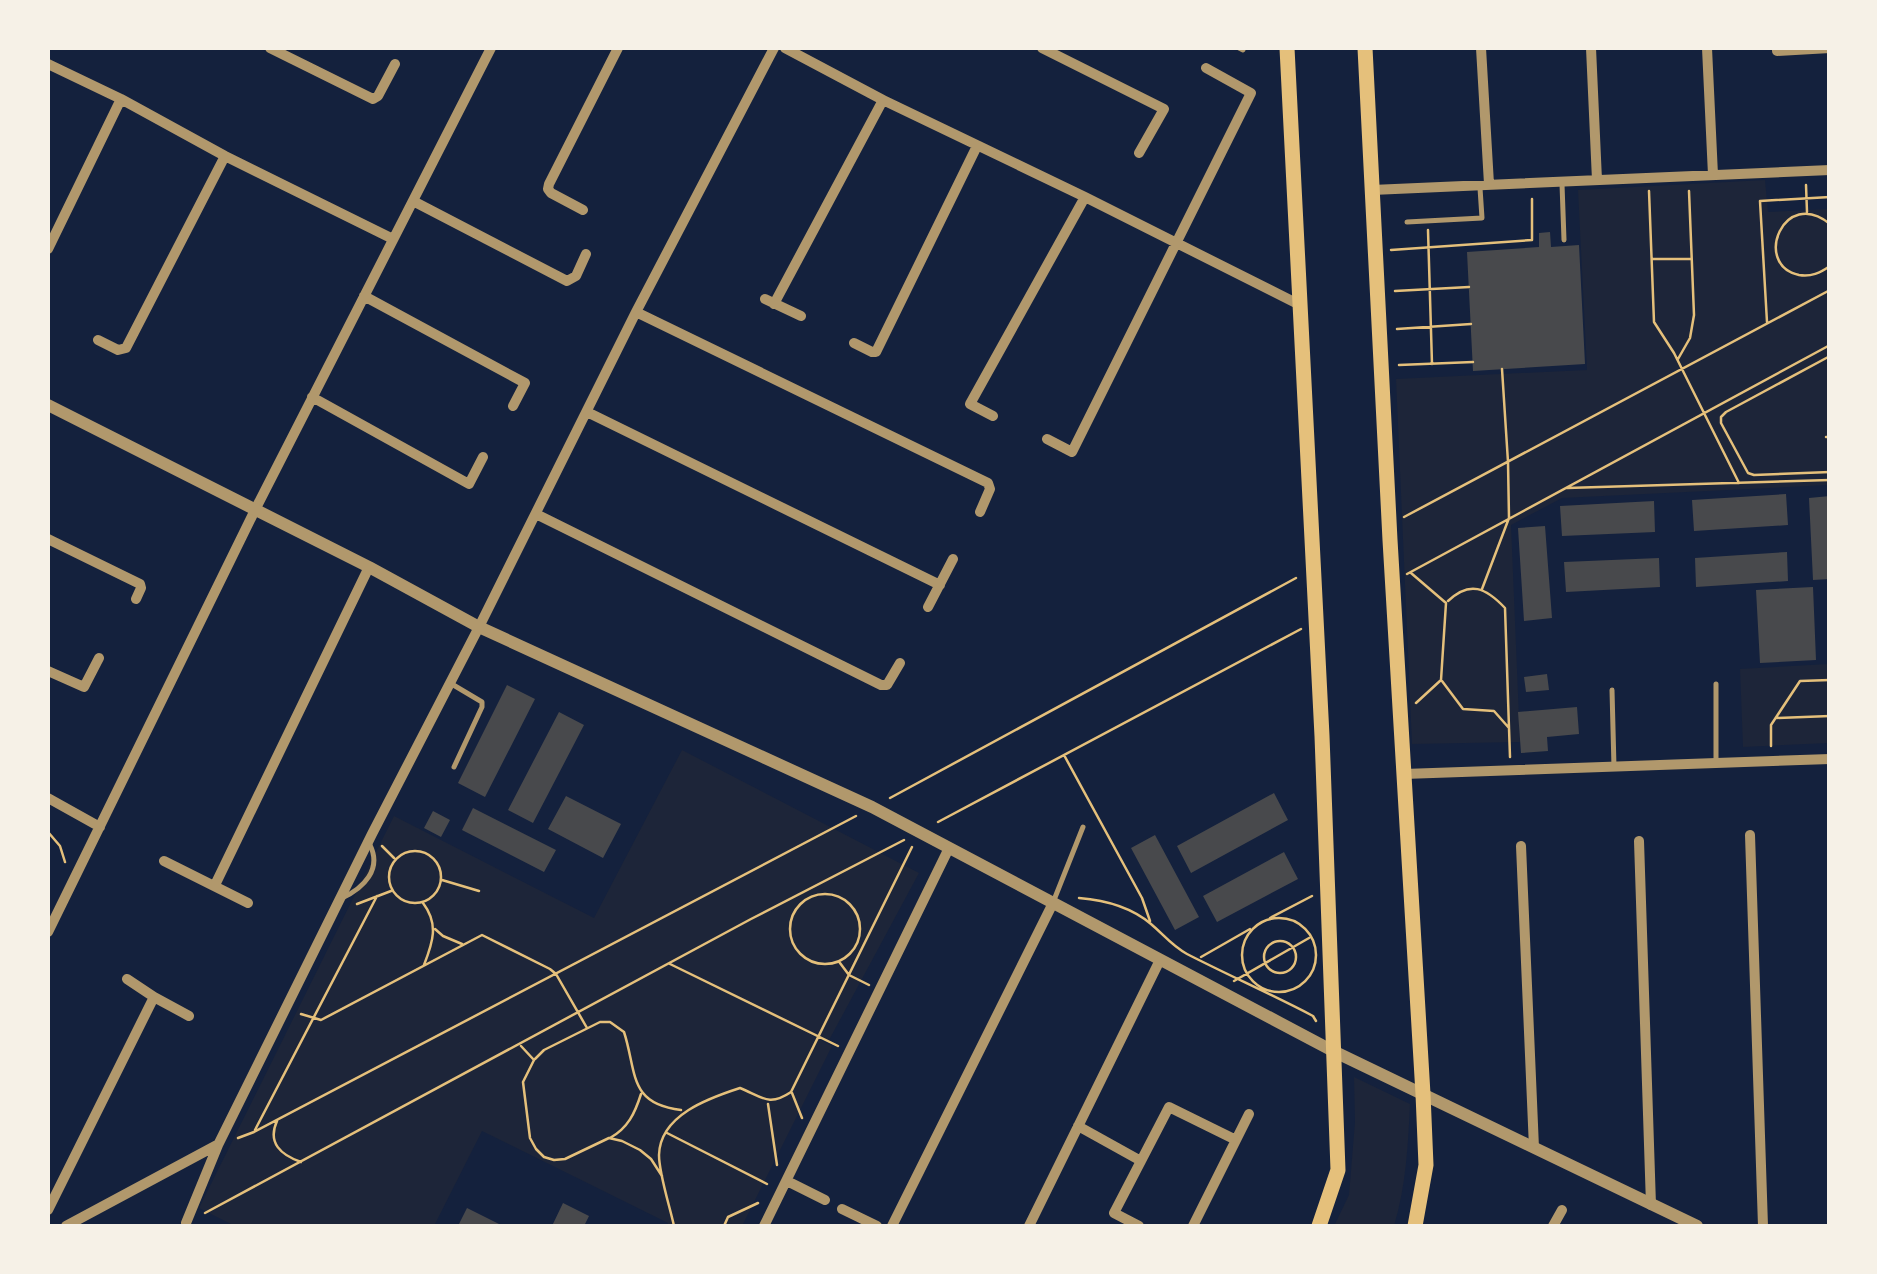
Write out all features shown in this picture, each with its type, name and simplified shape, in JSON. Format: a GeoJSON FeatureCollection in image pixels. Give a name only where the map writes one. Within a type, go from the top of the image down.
{"type":"FeatureCollection","features":[{"type":"Feature","properties":{"kind":"main road"},"geometry":{"type":"LineString","coordinates":[[1287,48],[1338,1170],[1319,1226]]}},
{"type":"Feature","properties":{"kind":"main road"},"geometry":{"type":"LineString","coordinates":[[1365,48],[1426,1165],[1414,1226]]}},
{"type":"Feature","properties":{"kind":"street"},"geometry":{"type":"LineString","coordinates":[[270,48],[373,99],[396,64]]}},
{"type":"Feature","properties":{"kind":"street"},"geometry":{"type":"LineString","coordinates":[[48,932],[255,510],[490,48]]}},
{"type":"Feature","properties":{"kind":"street"},"geometry":{"type":"LineString","coordinates":[[583,210],[551,193],[549,184],[618,48]]}},
{"type":"Feature","properties":{"kind":"street"},"geometry":{"type":"LineString","coordinates":[[186,1226],[218,1144],[368,841],[774,48]]}},
{"type":"Feature","properties":{"kind":"street"},"geometry":{"type":"LineString","coordinates":[[785,48],[882,100],[1300,305]]}},
{"type":"Feature","properties":{"kind":"street"},"geometry":{"type":"LineString","coordinates":[[1042,48],[1164,109],[1139,154]]}},
{"type":"Feature","properties":{"kind":"street"},"geometry":{"type":"LineString","coordinates":[[1482,48],[1485,185]]}},
{"type":"Feature","properties":{"kind":"street"},"geometry":{"type":"LineString","coordinates":[[1591,48],[1597,180]]}},
{"type":"Feature","properties":{"kind":"street"},"geometry":{"type":"LineString","coordinates":[[1707,48],[1713,174]]}},
{"type":"Feature","properties":{"kind":"street"},"geometry":{"type":"LineString","coordinates":[[1777,48],[1830,48]]}},
{"type":"Feature","properties":{"kind":"street"},"geometry":{"type":"LineString","coordinates":[[48,64],[393,239]]}},
{"type":"Feature","properties":{"kind":"street"},"geometry":{"type":"LineString","coordinates":[[1046,439],[1072,452],[1252,93],[1206,68]]}},
{"type":"Feature","properties":{"kind":"street"},"geometry":{"type":"LineString","coordinates":[[48,249],[121,99]]}},
{"type":"Feature","properties":{"kind":"street"},"geometry":{"type":"LineString","coordinates":[[801,316],[770,301],[882,100]]}},
{"type":"Feature","properties":{"kind":"street"},"geometry":{"type":"LineString","coordinates":[[854,343],[876,352],[977,146]]}},
{"type":"Feature","properties":{"kind":"street"},"geometry":{"type":"LineString","coordinates":[[98,340],[118,350],[126,348],[225,156]]}},
{"type":"Feature","properties":{"kind":"street"},"geometry":{"type":"LineString","coordinates":[[1372,190],[1830,170]]}},
{"type":"Feature","properties":{"kind":"street"},"geometry":{"type":"LineString","coordinates":[[993,416],[970,404],[1085,197]]}},
{"type":"Feature","properties":{"kind":"street"},"geometry":{"type":"LineString","coordinates":[[412,201],[567,281],[576,276],[586,254]]}},
{"type":"Feature","properties":{"kind":"street"},"geometry":{"type":"LineString","coordinates":[[364,296],[525,383],[513,406]]}},
{"type":"Feature","properties":{"kind":"street"},"geometry":{"type":"LineString","coordinates":[[636,312],[988,483],[990,489],[980,512]]}},
{"type":"Feature","properties":{"kind":"street"},"geometry":{"type":"LineString","coordinates":[[312,397],[469,484],[483,457]]}},
{"type":"Feature","properties":{"kind":"street"},"geometry":{"type":"LineString","coordinates":[[48,405],[369,567],[480,628],[872,808],[1333,1052],[1696,1226]]}},
{"type":"Feature","properties":{"kind":"street"},"geometry":{"type":"LineString","coordinates":[[587,412],[940,585]]}},
{"type":"Feature","properties":{"kind":"street"},"geometry":{"type":"LineString","coordinates":[[536,514],[882,685],[892,680],[900,663]]}},
{"type":"Feature","properties":{"kind":"street"},"geometry":{"type":"LineString","coordinates":[[48,538],[140,584],[136,599]]}},
{"type":"Feature","properties":{"kind":"street"},"geometry":{"type":"LineString","coordinates":[[928,607],[953,559]]}},
{"type":"Feature","properties":{"kind":"street"},"geometry":{"type":"LineString","coordinates":[[215,885],[369,567]]}},
{"type":"Feature","properties":{"kind":"street"},"geometry":{"type":"LineString","coordinates":[[48,671],[84,687],[98,658]]}},
{"type":"Feature","properties":{"kind":"street"},"geometry":{"type":"LineString","coordinates":[[1404,774],[1830,758]]}},
{"type":"Feature","properties":{"kind":"street"},"geometry":{"type":"LineString","coordinates":[[48,798],[100,827]]}},
{"type":"Feature","properties":{"kind":"street"},"geometry":{"type":"LineString","coordinates":[[1750,834],[1763,1226]]}},
{"type":"Feature","properties":{"kind":"street"},"geometry":{"type":"LineString","coordinates":[[1639,841],[1651,1204]]}},
{"type":"Feature","properties":{"kind":"street"},"geometry":{"type":"LineString","coordinates":[[1521,846],[1534,1148]]}},
{"type":"Feature","properties":{"kind":"street"},"geometry":{"type":"LineString","coordinates":[[764,1226],[949,848]]}},
{"type":"Feature","properties":{"kind":"street"},"geometry":{"type":"LineString","coordinates":[[164,860],[248,903]]}},
{"type":"Feature","properties":{"kind":"street"},"geometry":{"type":"LineString","coordinates":[[892,1226],[1053,903]]}},
{"type":"Feature","properties":{"kind":"street"},"geometry":{"type":"LineString","coordinates":[[1028,1226],[1160,960]]}},
{"type":"Feature","properties":{"kind":"street"},"geometry":{"type":"LineString","coordinates":[[127,979],[190,1016]]}},
{"type":"Feature","properties":{"kind":"street"},"geometry":{"type":"LineString","coordinates":[[48,1210],[154,997]]}},
{"type":"Feature","properties":{"kind":"street"},"geometry":{"type":"LineString","coordinates":[[1140,1226],[1114,1212],[1169,1106],[1236,1140]]}},
{"type":"Feature","properties":{"kind":"street"},"geometry":{"type":"LineString","coordinates":[[1193,1226],[1250,1114]]}},
{"type":"Feature","properties":{"kind":"street"},"geometry":{"type":"LineString","coordinates":[[1078,1126],[1141,1160]]}},
{"type":"Feature","properties":{"kind":"street"},"geometry":{"type":"LineString","coordinates":[[66,1226],[218,1144]]}},
{"type":"Feature","properties":{"kind":"street"},"geometry":{"type":"LineString","coordinates":[[784,1186],[824,1200]]}},
{"type":"Feature","properties":{"kind":"street"},"geometry":{"type":"LineString","coordinates":[[842,1208],[877,1226]]}},
{"type":"Feature","properties":{"kind":"street"},"geometry":{"type":"LineString","coordinates":[[1553,1226],[1562,1210]]}},
{"type":"Feature","properties":{"kind":"lane"},"geometry":{"type":"LineString","coordinates":[[1562,181],[1564,240]]}},
{"type":"Feature","properties":{"kind":"lane"},"geometry":{"type":"LineString","coordinates":[[1407,222],[1482,218],[1485,185]]}},
{"type":"Feature","properties":{"kind":"lane"},"geometry":{"type":"LineString","coordinates":[[450,684],[482,702],[454,767]]}},
{"type":"Feature","properties":{"kind":"lane"},"geometry":{"type":"LineString","coordinates":[[1716,684],[1716,763]]}},
{"type":"Feature","properties":{"kind":"lane"},"geometry":{"type":"LineString","coordinates":[[1612,690],[1614,766]]}},
{"type":"Feature","properties":{"kind":"lane"},"geometry":{"type":"LineString","coordinates":[[1053,903],[1083,827]]}},
{"type":"Feature","properties":{"kind":"path"},"geometry":{"type":"LineString","coordinates":[[1805,171],[1807,214]]}},
{"type":"Feature","properties":{"kind":"path"},"geometry":{"type":"LineString","coordinates":[[1677,361],[1692,326],[1689,176]]}},
{"type":"Feature","properties":{"kind":"path"},"geometry":{"type":"LineString","coordinates":[[1648,177],[1654,322],[1740,483]]}},
{"type":"Feature","properties":{"kind":"path"},"geometry":{"type":"LineString","coordinates":[[1376,251],[1532,240],[1531,183]]}},
{"type":"Feature","properties":{"kind":"path"},"geometry":{"type":"LineString","coordinates":[[1767,324],[1760,201],[1830,197]]}},
{"type":"Feature","properties":{"kind":"path"},"geometry":{"type":"LineString","coordinates":[[1830,224],[1807,214],[1788,220],[1776,237],[1778,257],[1791,272],[1801,276],[1830,266]]}},
{"type":"Feature","properties":{"kind":"path"},"geometry":{"type":"LineString","coordinates":[[1427,221],[1432,364]]}},
{"type":"Feature","properties":{"kind":"path"},"geometry":{"type":"LineString","coordinates":[[1651,260],[1692,259]]}},
{"type":"Feature","properties":{"kind":"path"},"geometry":{"type":"LineString","coordinates":[[1378,292],[1468,287]]}},
{"type":"Feature","properties":{"kind":"path"},"geometry":{"type":"LineString","coordinates":[[1390,525],[1830,290]]}},
{"type":"Feature","properties":{"kind":"path"},"geometry":{"type":"LineString","coordinates":[[1380,330],[1470,324]]}},
{"type":"Feature","properties":{"kind":"path"},"geometry":{"type":"LineString","coordinates":[[1393,582],[1830,345]]}},
{"type":"Feature","properties":{"kind":"path"},"geometry":{"type":"LineString","coordinates":[[1815,354],[1819,362]]}},
{"type":"Feature","properties":{"kind":"path"},"geometry":{"type":"LineString","coordinates":[[1830,356],[1721,417],[1748,472],[1830,472]]}},
{"type":"Feature","properties":{"kind":"path"},"geometry":{"type":"LineString","coordinates":[[1381,366],[1473,362]]}},
{"type":"Feature","properties":{"kind":"path"},"geometry":{"type":"LineString","coordinates":[[1482,589],[1508,518],[1502,369]]}},
{"type":"Feature","properties":{"kind":"path"},"geometry":{"type":"LineString","coordinates":[[1704,413],[1721,417]]}},
{"type":"Feature","properties":{"kind":"path"},"geometry":{"type":"LineString","coordinates":[[1565,488],[1830,480]]}},
{"type":"Feature","properties":{"kind":"path"},"geometry":{"type":"LineString","coordinates":[[1391,555],[1446,602]]}},
{"type":"Feature","properties":{"kind":"path"},"geometry":{"type":"LineString","coordinates":[[218,1144],[254,1132],[872,808],[1313,568]]}},
{"type":"Feature","properties":{"kind":"path"},"geometry":{"type":"LineString","coordinates":[[1509,728],[1494,712],[1464,709],[1441,680],[1446,602],[1469,588],[1482,589],[1505,608],[1511,770]]}},
{"type":"Feature","properties":{"kind":"path"},"geometry":{"type":"LineString","coordinates":[[186,1226],[668,964],[1316,621]]}},
{"type":"Feature","properties":{"kind":"path"},"geometry":{"type":"LineString","coordinates":[[1401,716],[1441,680]]}},
{"type":"Feature","properties":{"kind":"path"},"geometry":{"type":"LineString","coordinates":[[1771,761],[1771,724],[1800,681],[1830,680]]}},
{"type":"Feature","properties":{"kind":"path"},"geometry":{"type":"LineString","coordinates":[[1775,718],[1830,716]]}},
{"type":"Feature","properties":{"kind":"path"},"geometry":{"type":"LineString","coordinates":[[1064,755],[1142,898],[1150,923]]}},
{"type":"Feature","properties":{"kind":"path"},"geometry":{"type":"LineString","coordinates":[[48,832],[60,846],[72,882]]}},
{"type":"Feature","properties":{"kind":"path"},"geometry":{"type":"LineString","coordinates":[[674,1226],[659,1156],[675,1119],[684,1111],[740,1088],[768,1101],[780,1100],[791,1092],[919,832]]}},
{"type":"Feature","properties":{"kind":"path"},"geometry":{"type":"LineString","coordinates":[[410,851],[434,859],[440,880],[436,892],[422,902],[406,901],[389,883],[395,859],[410,851]]}},
{"type":"Feature","properties":{"kind":"path"},"geometry":{"type":"LineString","coordinates":[[440,880],[479,891]]}},
{"type":"Feature","properties":{"kind":"path"},"geometry":{"type":"LineString","coordinates":[[1178,970],[1326,888]]}},
{"type":"Feature","properties":{"kind":"path"},"geometry":{"type":"LineString","coordinates":[[332,914],[392,890]]}},
{"type":"Feature","properties":{"kind":"path"},"geometry":{"type":"LineString","coordinates":[[807,890],[810,897]]}},
{"type":"Feature","properties":{"kind":"path"},"geometry":{"type":"LineString","coordinates":[[831,894],[842,898],[857,914],[860,936],[850,955],[840,962],[816,964],[804,958],[790,939],[792,915],[810,897],[831,894]]}},
{"type":"Feature","properties":{"kind":"path"},"geometry":{"type":"LineString","coordinates":[[254,1132],[378,896]]}},
{"type":"Feature","properties":{"kind":"path"},"geometry":{"type":"LineString","coordinates":[[1053,903],[1072,897],[1098,899],[1126,909],[1150,923],[1182,952],[1263,989],[1274,992],[1298,988],[1315,968],[1317,955],[1311,936],[1298,923],[1273,918],[1261,923],[1252,930],[1242,951],[1243,963],[1254,983],[1263,989],[1312,1016],[1333,1052]]}},
{"type":"Feature","properties":{"kind":"path"},"geometry":{"type":"LineString","coordinates":[[422,902],[430,912],[434,928],[424,966]]}},
{"type":"Feature","properties":{"kind":"path"},"geometry":{"type":"LineString","coordinates":[[434,928],[465,944]]}},
{"type":"Feature","properties":{"kind":"path"},"geometry":{"type":"LineString","coordinates":[[285,1009],[320,1020],[482,935],[550,968],[587,1028]]}},
{"type":"Feature","properties":{"kind":"path"},"geometry":{"type":"LineString","coordinates":[[1217,990],[1311,936]]}},
{"type":"Feature","properties":{"kind":"path"},"geometry":{"type":"LineString","coordinates":[[1284,940],[1294,946],[1296,960],[1291,969],[1274,972],[1265,962],[1266,949],[1274,941],[1284,940]]}},
{"type":"Feature","properties":{"kind":"path"},"geometry":{"type":"LineString","coordinates":[[840,962],[848,975],[880,990]]}},
{"type":"Feature","properties":{"kind":"path"},"geometry":{"type":"LineString","coordinates":[[668,964],[850,1051]]}},
{"type":"Feature","properties":{"kind":"path"},"geometry":{"type":"LineString","coordinates":[[641,1094],[630,1122],[621,1132],[565,1158],[544,1157],[530,1138],[523,1082],[534,1060],[544,1050],[600,1022],[610,1022],[624,1032],[641,1094],[666,1109],[684,1111]]}},
{"type":"Feature","properties":{"kind":"path"},"geometry":{"type":"LineString","coordinates":[[519,1045],[534,1060]]}},
{"type":"Feature","properties":{"kind":"path"},"geometry":{"type":"LineString","coordinates":[[791,1092],[809,1135]]}},
{"type":"Feature","properties":{"kind":"path"},"geometry":{"type":"LineString","coordinates":[[768,1101],[784,1186]]}},
{"type":"Feature","properties":{"kind":"path"},"geometry":{"type":"LineString","coordinates":[[277,1120],[272,1132],[274,1142],[282,1153],[302,1162]]}},
{"type":"Feature","properties":{"kind":"path"},"geometry":{"type":"LineString","coordinates":[[668,1132],[784,1186]]}},
{"type":"Feature","properties":{"kind":"path"},"geometry":{"type":"LineString","coordinates":[[609,1138],[640,1150],[663,1177]]}},
{"type":"Feature","properties":{"kind":"path"},"geometry":{"type":"LineString","coordinates":[[724,1226],[728,1217],[784,1186]]}},
{"type":"Feature","properties":{"kind":"shaded area"},"geometry":{"type":"Polygon","coordinates":[[[1765,180],[1768,212],[1829,209],[1829,485],[1562,498],[1511,525],[1520,742],[1412,744],[1396,379],[1587,370],[1578,190],[1765,180]]]}},
{"type":"Feature","properties":{"kind":"shaded area"},"geometry":{"type":"Polygon","coordinates":[[[1829,664],[1829,743],[1743,747],[1740,669],[1829,664]]]}},
{"type":"Feature","properties":{"kind":"shaded area"},"geometry":{"type":"Polygon","coordinates":[[[682,750],[919,873],[828,1042],[793,1025],[832,1046],[742,1226],[668,1226],[482,1131],[434,1226],[235,1226],[199,1208],[394,816],[594,918],[682,750]]]}},
{"type":"Feature","properties":{"kind":"shaded area"},"geometry":{"type":"Polygon","coordinates":[[[1354,1077],[1410,1104],[1404,1181],[1394,1226],[1334,1226],[1349,1195],[1354,1077]]]}},
{"type":"Feature","properties":{"kind":"building"},"geometry":{"type":"Polygon","coordinates":[[[1550,232],[1551,247],[1579,245],[1585,364],[1473,371],[1467,252],[1539,247],[1539,233],[1550,232]]]}},
{"type":"Feature","properties":{"kind":"building"},"geometry":{"type":"Polygon","coordinates":[[[1786,494],[1788,525],[1694,531],[1692,500],[1786,494]]]}},
{"type":"Feature","properties":{"kind":"building"},"geometry":{"type":"Polygon","coordinates":[[[1830,496],[1830,579],[1813,580],[1809,498],[1830,496]]]}},
{"type":"Feature","properties":{"kind":"building"},"geometry":{"type":"Polygon","coordinates":[[[1654,501],[1655,532],[1562,536],[1560,506],[1654,501]]]}},
{"type":"Feature","properties":{"kind":"building"},"geometry":{"type":"Polygon","coordinates":[[[1545,526],[1552,618],[1524,621],[1518,528],[1545,526]]]}},
{"type":"Feature","properties":{"kind":"building"},"geometry":{"type":"Polygon","coordinates":[[[1787,552],[1788,581],[1696,587],[1695,558],[1787,552]]]}},
{"type":"Feature","properties":{"kind":"building"},"geometry":{"type":"Polygon","coordinates":[[[1659,558],[1660,587],[1566,592],[1564,562],[1659,558]]]}},
{"type":"Feature","properties":{"kind":"building"},"geometry":{"type":"Polygon","coordinates":[[[1813,587],[1816,660],[1760,663],[1756,590],[1813,587]]]}},
{"type":"Feature","properties":{"kind":"building"},"geometry":{"type":"Polygon","coordinates":[[[1547,674],[1549,690],[1526,692],[1524,677],[1547,674]]]}},
{"type":"Feature","properties":{"kind":"building"},"geometry":{"type":"Polygon","coordinates":[[[507,685],[535,699],[485,797],[458,783],[507,685]]]}},
{"type":"Feature","properties":{"kind":"building"},"geometry":{"type":"Polygon","coordinates":[[[1577,707],[1579,734],[1547,737],[1548,751],[1521,753],[1518,712],[1577,707]]]}},
{"type":"Feature","properties":{"kind":"building"},"geometry":{"type":"Polygon","coordinates":[[[559,712],[584,725],[533,823],[508,810],[559,712]]]}},
{"type":"Feature","properties":{"kind":"building"},"geometry":{"type":"Polygon","coordinates":[[[1274,793],[1288,820],[1191,873],[1177,846],[1274,793]]]}},
{"type":"Feature","properties":{"kind":"building"},"geometry":{"type":"Polygon","coordinates":[[[566,796],[621,824],[603,858],[548,829],[566,796]]]}},
{"type":"Feature","properties":{"kind":"building"},"geometry":{"type":"Polygon","coordinates":[[[473,808],[556,850],[544,872],[462,830],[473,808]]]}},
{"type":"Feature","properties":{"kind":"building"},"geometry":{"type":"Polygon","coordinates":[[[433,811],[450,820],[441,837],[424,828],[433,811]]]}},
{"type":"Feature","properties":{"kind":"building"},"geometry":{"type":"Polygon","coordinates":[[[1155,835],[1199,917],[1175,930],[1131,848],[1155,835]]]}},
{"type":"Feature","properties":{"kind":"building"},"geometry":{"type":"Polygon","coordinates":[[[1284,852],[1298,879],[1217,922],[1203,896],[1284,852]]]}},
{"type":"Feature","properties":{"kind":"building"},"geometry":{"type":"Polygon","coordinates":[[[563,1203],[589,1216],[584,1226],[552,1226],[563,1203]]]}},
{"type":"Feature","properties":{"kind":"building"},"geometry":{"type":"Polygon","coordinates":[[[467,1208],[503,1226],[458,1226],[467,1208]]]}}]}
